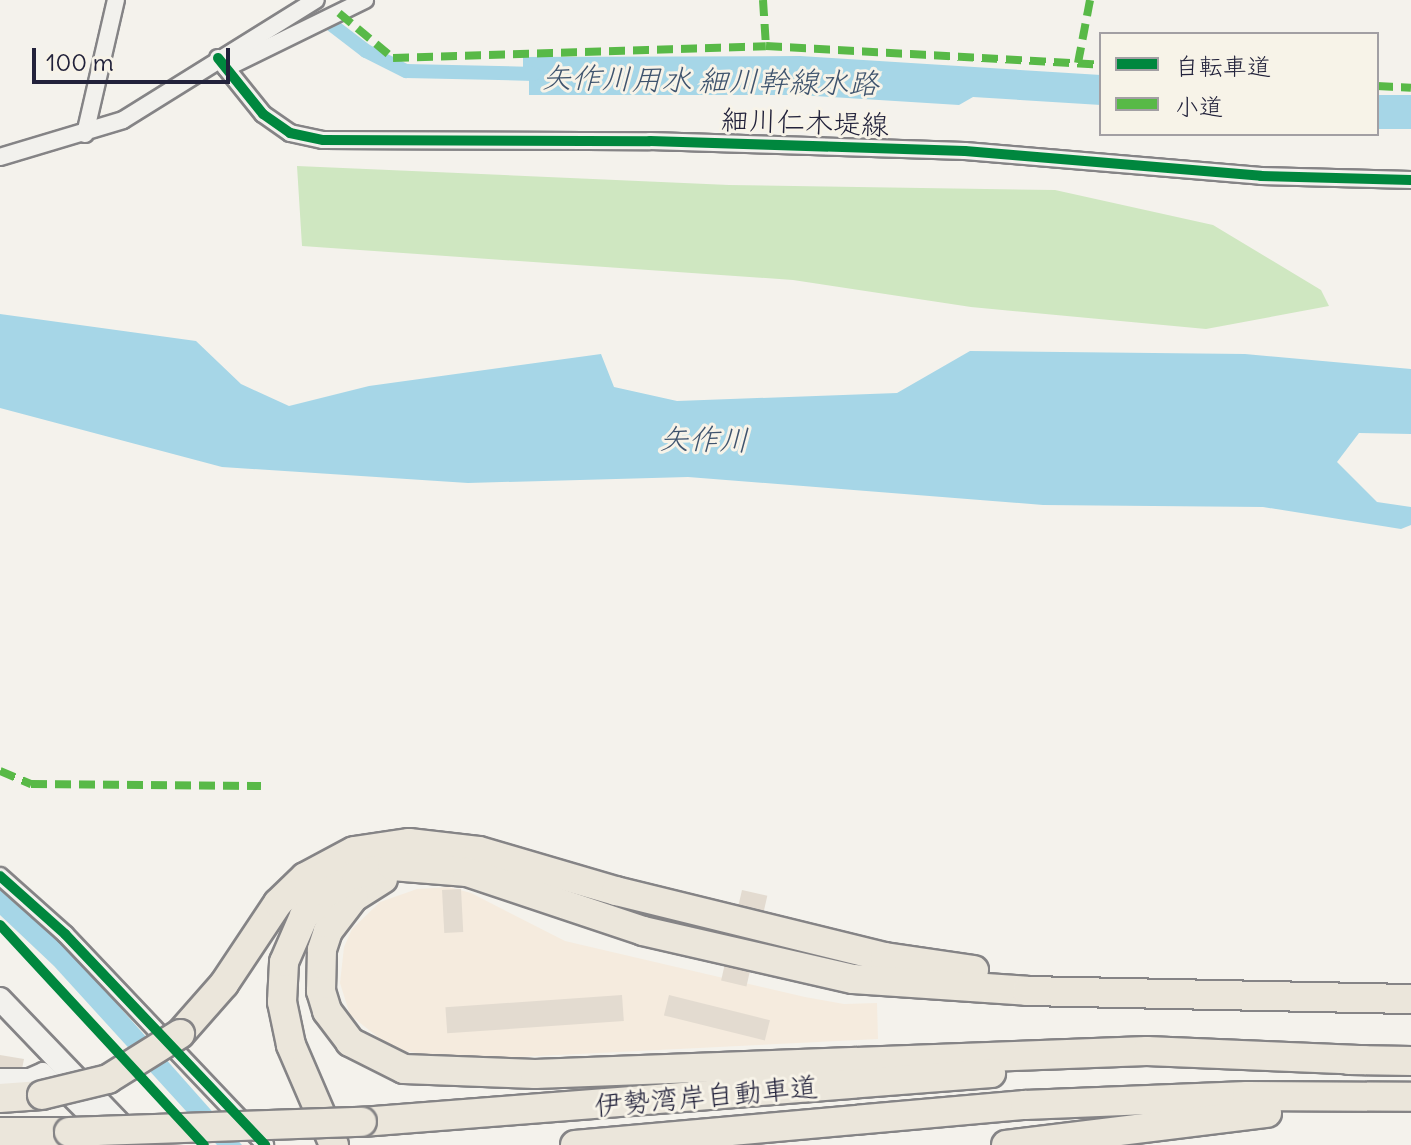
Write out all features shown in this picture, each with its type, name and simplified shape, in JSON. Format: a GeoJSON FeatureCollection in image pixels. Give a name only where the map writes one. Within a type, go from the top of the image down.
{"type":"FeatureCollection","features":[{"type":"Feature","properties":{"kind":"highway"},"geometry":{"type":"LineString","coordinates":[[0,1098],[42,1095],[108,1079],[180,1034],[210,1003],[291,889],[336,858],[389,845],[432,844],[479,851],[623,893],[950,968],[1411,980]]}},
{"type":"Feature","properties":{"kind":"highway"},"geometry":{"type":"LineString","coordinates":[[312,1145],[286,1091],[269,1035],[263,983],[268,944],[284,911],[309,883],[337,863],[389,845]]}},
{"type":"Feature","properties":{"kind":"highway"},"geometry":{"type":"LineString","coordinates":[[334,1145],[305,1088],[285,1022],[282,982],[295,930],[321,898],[356,875],[411,865],[467,872],[643,931],[853,979],[1027,991],[1411,999]]}},
{"type":"Feature","properties":{"kind":"highway"},"geometry":{"type":"LineString","coordinates":[[467,872],[388,877],[354,897],[328,931],[320,971],[327,1011],[350,1042],[383,1063],[430,1073],[495,1074],[1031,1052],[1161,1051],[1365,1060]]}},
{"type":"Feature","properties":{"kind":"highway","name":"伊勢湾岸自動車道"},"geometry":{"type":"LineString","coordinates":[[0,1132],[362,1122],[1031,1070],[1411,1061]]}},
{"type":"Feature","properties":{"kind":"highway","name":"伊勢湾岸自動車道"},"geometry":{"type":"LineString","coordinates":[[575,1145],[1025,1105],[1247,1096],[1411,1097]]}},
{"type":"Feature","properties":{"kind":"highway"},"geometry":{"type":"LineString","coordinates":[[1006,1145],[1177,1121],[1411,1103]]}},
{"type":"Feature","properties":{"kind":"street"},"geometry":{"type":"LineString","coordinates":[[85,134],[116,0]]}},
{"type":"Feature","properties":{"kind":"street"},"geometry":{"type":"LineString","coordinates":[[0,157],[85,134],[123,120],[222,63],[316,0]]}},
{"type":"Feature","properties":{"kind":"street"},"geometry":{"type":"LineString","coordinates":[[222,63],[365,0]]}},
{"type":"Feature","properties":{"kind":"street","name":"細川仁木堤線"},"geometry":{"type":"LineString","coordinates":[[222,63],[263,114],[290,133],[323,140],[650,141],[949,150],[1261,176],[1411,180]]}},
{"type":"Feature","properties":{"kind":"street"},"geometry":{"type":"LineString","coordinates":[[0,876],[65,934],[265,1145]]}},
{"type":"Feature","properties":{"kind":"street"},"geometry":{"type":"LineString","coordinates":[[0,999],[140,1145]]}},
{"type":"Feature","properties":{"kind":"street"},"geometry":{"type":"LineString","coordinates":[[0,1077],[29,1077],[43,1071],[117,1145]]}},
{"type":"Feature","properties":{"kind":"shaded area"},"geometry":{"type":"Polygon","coordinates":[[[449,887],[471,893],[565,941],[805,997],[844,1004],[877,1003],[878,1039],[458,1060],[393,1049],[350,1015],[340,983],[344,947],[352,929],[380,902],[417,889],[449,887]]]}},
{"type":"Feature","properties":{"kind":"green space"},"geometry":{"type":"Polygon","coordinates":[[[297,166],[729,185],[1055,190],[1213,225],[1321,290],[1329,306],[1206,329],[971,307],[793,280],[302,246],[297,166]]]}},
{"type":"Feature","properties":{"kind":"water","name":"矢作川用水 細川幹線水路"},"geometry":{"type":"Polygon","coordinates":[[[800,56],[1099,75],[1099,105],[973,97],[959,105],[799,95],[529,95],[529,80],[514,80],[514,68],[523,68],[523,57],[800,56]]]}},
{"type":"Feature","properties":{"kind":"water"},"geometry":{"type":"Polygon","coordinates":[[[1379,95],[1411,95],[1411,129],[1379,129],[1379,95]]]}},
{"type":"Feature","properties":{"kind":"water","name":"矢作川"},"geometry":{"type":"Polygon","coordinates":[[[0,314],[196,341],[241,384],[289,406],[369,386],[601,354],[614,387],[677,401],[897,393],[970,351],[1245,354],[1411,369],[1411,434],[1359,433],[1337,462],[1377,502],[1411,507],[1411,525],[1401,529],[1263,507],[1043,505],[688,477],[468,483],[222,467],[0,408],[0,314]]]}},
{"type":"Feature","properties":{"kind":"water"},"geometry":{"type":"Polygon","coordinates":[[[0,887],[38,915],[242,1145],[217,1145],[54,966],[0,915],[0,887]]]}},
{"type":"Feature","properties":{"kind":"building"},"geometry":{"type":"Polygon","coordinates":[[[461,889],[463,932],[444,933],[442,890],[461,889]]]}},
{"type":"Feature","properties":{"kind":"building"},"geometry":{"type":"Polygon","coordinates":[[[742,890],[767,896],[746,986],[721,981],[742,890]]]}},
{"type":"Feature","properties":{"kind":"building"},"geometry":{"type":"Polygon","coordinates":[[[622,995],[624,1021],[447,1033],[445,1007],[622,995]]]}},
{"type":"Feature","properties":{"kind":"building"},"geometry":{"type":"Polygon","coordinates":[[[669,995],[770,1020],[765,1041],[664,1015],[669,995]]]}},
{"type":"Feature","properties":{"kind":"building"},"geometry":{"type":"Polygon","coordinates":[[[0,1055],[24,1059],[21,1074],[0,1070],[0,1055]]]}},
{"type":"Feature","properties":{"kind":"waterway","name":"矢作川用水 細川幹線水路"},"geometry":{"type":"LineString","coordinates":[[332,25],[366,51],[406,71],[534,74]]}},
{"type":"Feature","properties":{"kind":"marked path"},"geometry":{"type":"LineString","coordinates":[[763,0],[766,46]]}},
{"type":"Feature","properties":{"kind":"marked path"},"geometry":{"type":"LineString","coordinates":[[1078,63],[1090,0]]}},
{"type":"Feature","properties":{"kind":"marked path"},"geometry":{"type":"LineString","coordinates":[[339,13],[393,58],[766,46],[1099,65]]}},
{"type":"Feature","properties":{"kind":"marked path"},"geometry":{"type":"LineString","coordinates":[[1379,86],[1411,88]]}},
{"type":"Feature","properties":{"kind":"marked path"},"geometry":{"type":"LineString","coordinates":[[0,771],[31,784],[261,786]]}},
{"type":"Feature","properties":{"kind":"cycle path"},"geometry":{"type":"LineString","coordinates":[[218,58],[263,114],[290,133],[323,140],[650,141],[965,151],[1261,176],[1411,180]]}},
{"type":"Feature","properties":{"kind":"cycle path"},"geometry":{"type":"LineString","coordinates":[[0,876],[65,934],[265,1145]]}},
{"type":"Feature","properties":{"kind":"cycle path"},"geometry":{"type":"LineString","coordinates":[[0,925],[204,1145]]}}]}
